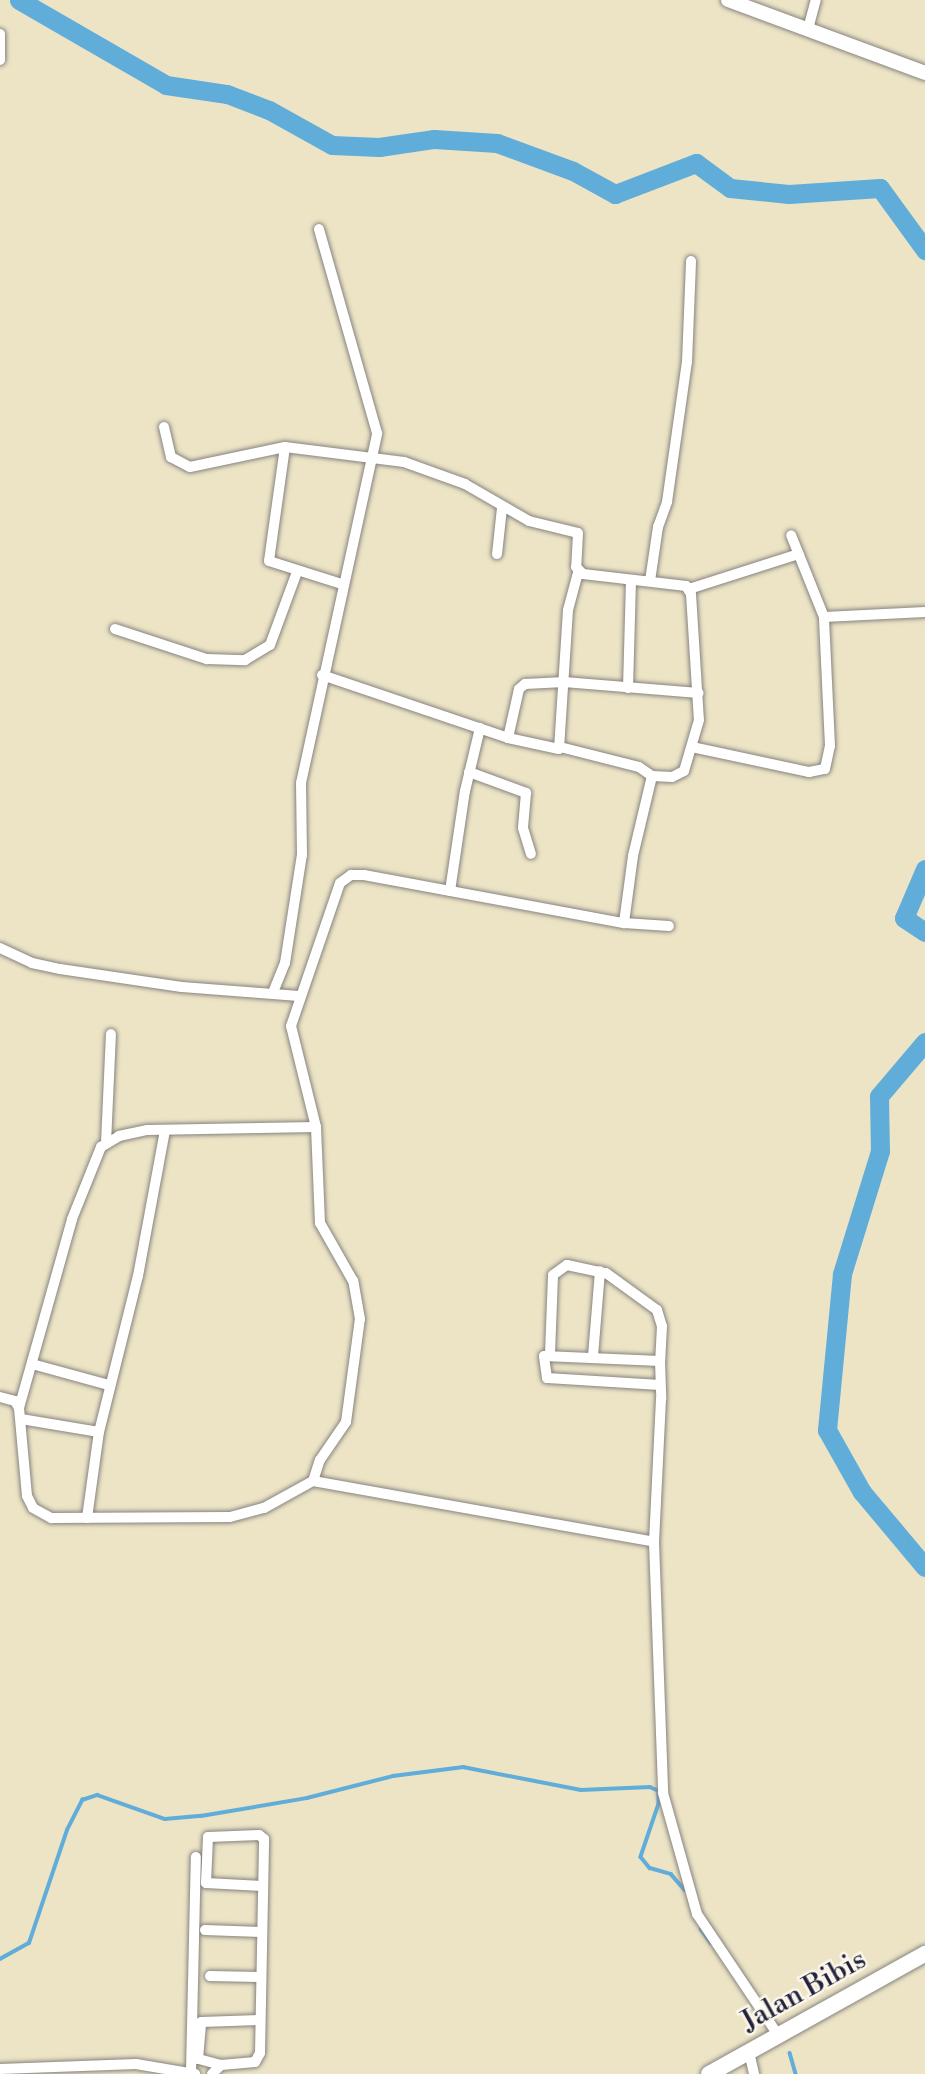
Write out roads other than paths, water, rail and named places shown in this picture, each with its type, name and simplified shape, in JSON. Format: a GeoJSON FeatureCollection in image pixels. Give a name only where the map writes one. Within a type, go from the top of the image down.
{"type":"FeatureCollection","features":[{"type":"Feature","properties":{"kind":"main road","name":"Jalan Bibis"},"geometry":{"type":"LineString","coordinates":[[709,2074],[925,1954]]}},
{"type":"Feature","properties":{"kind":"street"},"geometry":{"type":"LineString","coordinates":[[728,0],[925,73]]}},
{"type":"Feature","properties":{"kind":"street"},"geometry":{"type":"LineString","coordinates":[[808,29],[816,0]]}},
{"type":"Feature","properties":{"kind":"street"},"geometry":{"type":"LineString","coordinates":[[0,34],[0,60]]}},
{"type":"Feature","properties":{"kind":"street"},"geometry":{"type":"LineString","coordinates":[[274,990],[285,963],[295,909],[305,829],[299,794],[342,584],[375,456],[376,419],[318,229]]}},
{"type":"Feature","properties":{"kind":"street"},"geometry":{"type":"LineString","coordinates":[[650,581],[657,527],[667,502],[687,362],[691,261]]}},
{"type":"Feature","properties":{"kind":"street"},"geometry":{"type":"LineString","coordinates":[[164,427],[171,457],[190,467],[285,447],[375,456],[465,484],[502,508],[529,521],[578,533],[578,572],[571,588],[560,747]]}},
{"type":"Feature","properties":{"kind":"street"},"geometry":{"type":"LineString","coordinates":[[285,447],[268,558],[273,565],[342,584]]}},
{"type":"Feature","properties":{"kind":"street"},"geometry":{"type":"LineString","coordinates":[[497,554],[502,508]]}},
{"type":"Feature","properties":{"kind":"street"},"geometry":{"type":"LineString","coordinates":[[692,747],[808,772],[825,769],[830,746],[824,617],[791,535]]}},
{"type":"Feature","properties":{"kind":"street"},"geometry":{"type":"LineString","coordinates":[[689,589],[799,554]]}},
{"type":"Feature","properties":{"kind":"street"},"geometry":{"type":"LineString","coordinates":[[116,629],[207,659],[245,660],[270,645],[296,572]]}},
{"type":"Feature","properties":{"kind":"street"},"geometry":{"type":"LineString","coordinates":[[322,676],[508,738],[560,747],[639,767],[652,776],[680,774],[692,747],[699,693],[689,589],[682,584],[578,572]]}},
{"type":"Feature","properties":{"kind":"street"},"geometry":{"type":"LineString","coordinates":[[628,688],[631,580]]}},
{"type":"Feature","properties":{"kind":"street"},"geometry":{"type":"LineString","coordinates":[[824,617],[925,611]]}},
{"type":"Feature","properties":{"kind":"street"},"geometry":{"type":"LineString","coordinates":[[508,738],[521,686],[564,682],[699,693]]}},
{"type":"Feature","properties":{"kind":"street"},"geometry":{"type":"LineString","coordinates":[[450,891],[469,772],[480,728]]}},
{"type":"Feature","properties":{"kind":"street"},"geometry":{"type":"LineString","coordinates":[[469,772],[526,793],[523,828],[531,854]]}},
{"type":"Feature","properties":{"kind":"street"},"geometry":{"type":"LineString","coordinates":[[624,923],[633,856],[652,776]]}},
{"type":"Feature","properties":{"kind":"street"},"geometry":{"type":"LineString","coordinates":[[313,1480],[320,1460],[346,1422],[360,1328],[353,1282],[320,1223],[316,1127],[292,1038],[299,996],[343,879],[364,875],[624,923],[669,926]]}},
{"type":"Feature","properties":{"kind":"street"},"geometry":{"type":"LineString","coordinates":[[0,948],[42,966],[147,983],[274,990],[299,996]]}},
{"type":"Feature","properties":{"kind":"street"},"geometry":{"type":"LineString","coordinates":[[106,1143],[111,1034]]}},
{"type":"Feature","properties":{"kind":"street"},"geometry":{"type":"LineString","coordinates":[[316,1127],[128,1133],[106,1143],[93,1160],[79,1198],[20,1414],[22,1466],[33,1508],[51,1518],[230,1517],[264,1508],[313,1480],[654,1542]]}},
{"type":"Feature","properties":{"kind":"street"},"geometry":{"type":"LineString","coordinates":[[88,1518],[99,1432],[138,1276],[165,1130]]}},
{"type":"Feature","properties":{"kind":"street"},"geometry":{"type":"LineString","coordinates":[[550,1354],[555,1271],[567,1265],[600,1270],[657,1310],[662,1326],[654,1542],[663,1793],[697,1914],[724,1959],[778,2035]]}},
{"type":"Feature","properties":{"kind":"street"},"geometry":{"type":"LineString","coordinates":[[593,1356],[600,1270]]}},
{"type":"Feature","properties":{"kind":"street"},"geometry":{"type":"LineString","coordinates":[[660,1361],[550,1354],[543,1358],[547,1378],[660,1385]]}},
{"type":"Feature","properties":{"kind":"street"},"geometry":{"type":"LineString","coordinates":[[32,1364],[109,1385]]}},
{"type":"Feature","properties":{"kind":"street"},"geometry":{"type":"LineString","coordinates":[[0,1397],[15,1401],[20,1414]]}},
{"type":"Feature","properties":{"kind":"street"},"geometry":{"type":"LineString","coordinates":[[20,1414],[99,1432]]}},
{"type":"Feature","properties":{"kind":"street"},"geometry":{"type":"LineString","coordinates":[[259,2020],[201,2022],[198,2059],[221,2065],[255,2062],[260,2053],[259,1977],[262,1886],[262,1835],[208,1837],[206,1882],[262,1886]]}},
{"type":"Feature","properties":{"kind":"street"},"geometry":{"type":"LineString","coordinates":[[0,2069],[20,2071],[136,2064],[192,2072],[196,1857]]}},
{"type":"Feature","properties":{"kind":"street"},"geometry":{"type":"LineString","coordinates":[[205,1930],[261,1932]]}},
{"type":"Feature","properties":{"kind":"street"},"geometry":{"type":"LineString","coordinates":[[210,1976],[259,1977]]}},
{"type":"Feature","properties":{"kind":"street"},"geometry":{"type":"LineString","coordinates":[[750,2052],[754,2074]]}},
{"type":"Feature","properties":{"kind":"street"},"geometry":{"type":"LineString","coordinates":[[212,2074],[221,2065]]}},
{"type":"Feature","properties":{"kind":"waterway"},"geometry":{"type":"LineString","coordinates":[[19,0],[166,85],[227,94],[269,110],[332,145],[379,147],[434,139],[497,143],[573,171],[615,194],[696,163],[730,188],[789,194],[880,188],[925,250]]}},
{"type":"Feature","properties":{"kind":"waterway"},"geometry":{"type":"LineString","coordinates":[[925,869],[904,918],[925,932]]}},
{"type":"Feature","properties":{"kind":"waterway"},"geometry":{"type":"LineString","coordinates":[[925,1042],[879,1096],[880,1151],[842,1274],[827,1430],[862,1492],[925,1567]]}},
{"type":"Feature","properties":{"kind":"waterway"},"geometry":{"type":"LineString","coordinates":[[0,1959],[29,1943],[67,1830],[82,1800],[97,1795],[165,1819],[201,1816],[307,1798],[393,1776],[463,1767],[581,1790],[650,1787],[659,1791],[659,1804],[641,1857],[650,1868],[671,1874],[685,1890]]}},
{"type":"Feature","properties":{"kind":"waterway"},"geometry":{"type":"LineString","coordinates":[[701,1929],[711,1943]]}},
{"type":"Feature","properties":{"kind":"waterway"},"geometry":{"type":"LineString","coordinates":[[790,2053],[796,2074]]}}]}
